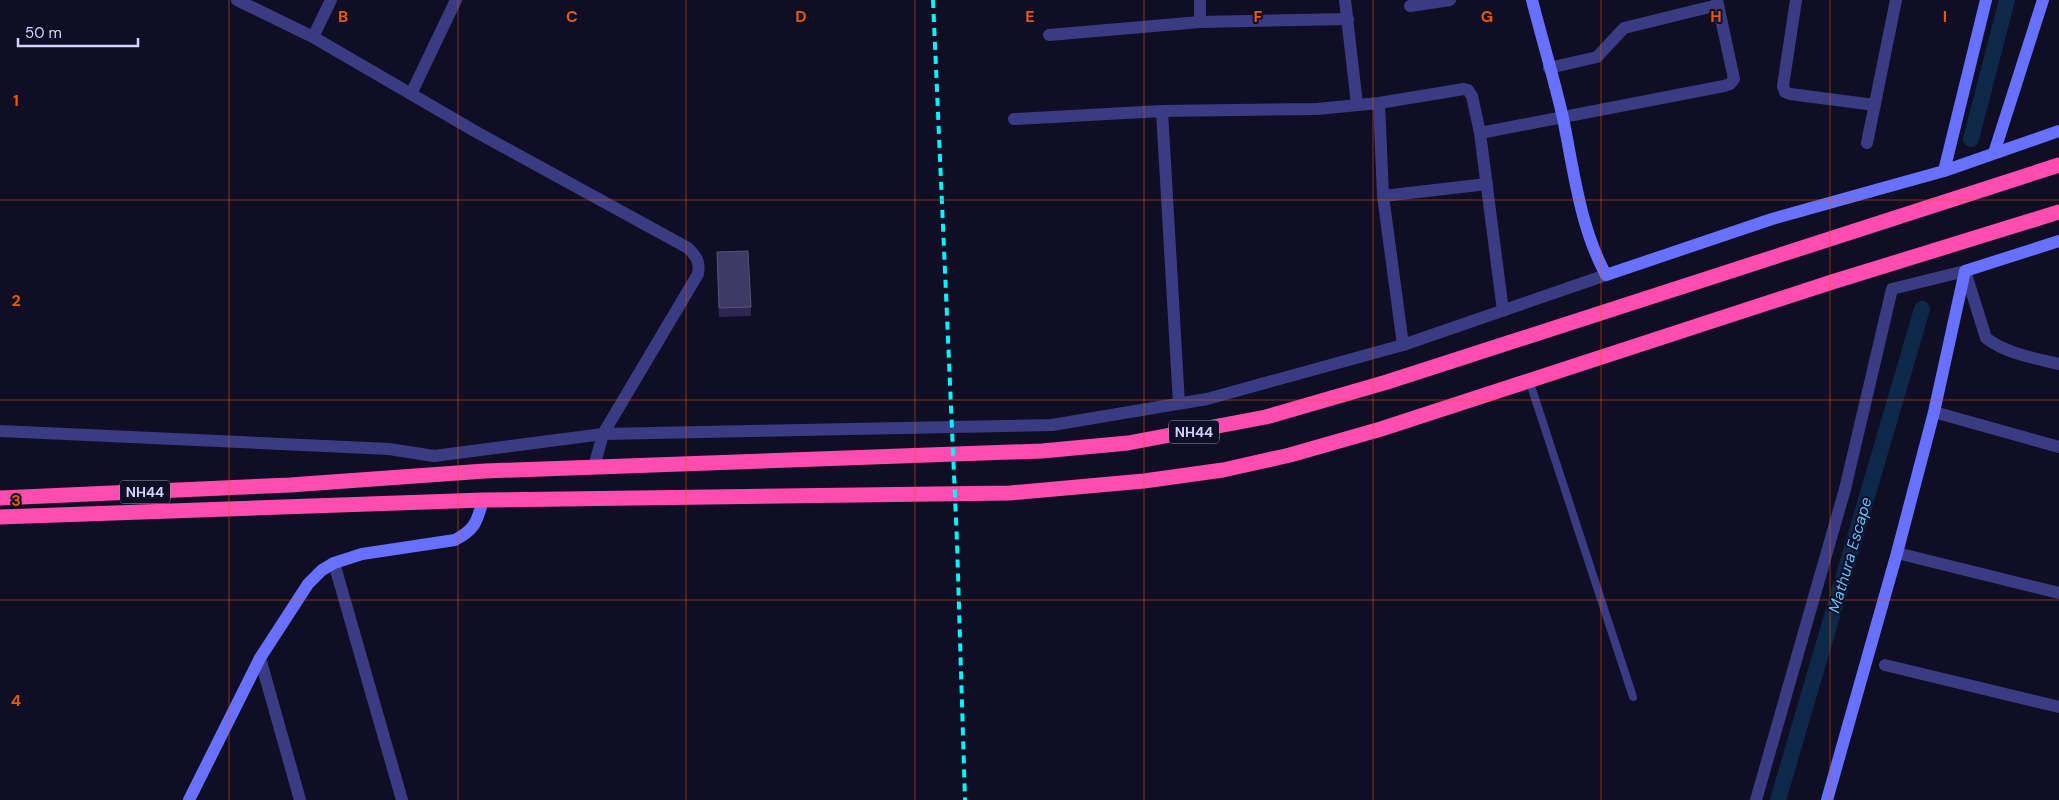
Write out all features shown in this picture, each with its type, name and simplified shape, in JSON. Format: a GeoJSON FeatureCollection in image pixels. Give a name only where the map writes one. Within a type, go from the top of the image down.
{"type":"FeatureCollection","features":[{"type":"Feature","properties":{"kind":"highway","name":"NH44"},"geometry":{"type":"LineString","coordinates":[[0,498],[290,485],[484,471],[1042,451],[1128,443],[1227,426],[1266,417],[1387,382],[2059,165]]}},
{"type":"Feature","properties":{"kind":"highway","name":"NH44"},"geometry":{"type":"LineString","coordinates":[[0,517],[483,500],[1010,493],[1144,481],[1223,470],[1290,455],[1381,429],[1832,282],[2059,212]]}},
{"type":"Feature","properties":{"kind":"street"},"geometry":{"type":"LineString","coordinates":[[237,0],[313,37],[411,94],[688,248],[696,256],[700,264],[698,274],[603,434],[594,467]]}},
{"type":"Feature","properties":{"kind":"street"},"geometry":{"type":"LineString","coordinates":[[313,37],[331,0]]}},
{"type":"Feature","properties":{"kind":"street"},"geometry":{"type":"LineString","coordinates":[[411,94],[456,0]]}},
{"type":"Feature","properties":{"kind":"street"},"geometry":{"type":"LineString","coordinates":[[1200,0],[1200,22]]}},
{"type":"Feature","properties":{"kind":"street"},"geometry":{"type":"LineString","coordinates":[[1345,0],[1357,104]]}},
{"type":"Feature","properties":{"kind":"street"},"geometry":{"type":"LineString","coordinates":[[1410,6],[1450,0]]}},
{"type":"Feature","properties":{"kind":"street"},"geometry":{"type":"LineString","coordinates":[[1532,0],[1562,116],[1579,203],[1589,236],[1606,276]]}},
{"type":"Feature","properties":{"kind":"street"},"geometry":{"type":"LineString","coordinates":[[1796,0],[1783,86],[1785,92],[1875,105]]}},
{"type":"Feature","properties":{"kind":"street"},"geometry":{"type":"LineString","coordinates":[[1867,143],[1896,0]]}},
{"type":"Feature","properties":{"kind":"street"},"geometry":{"type":"LineString","coordinates":[[1944,171],[1986,0]]}},
{"type":"Feature","properties":{"kind":"street"},"geometry":{"type":"LineString","coordinates":[[1994,153],[2043,0]]}},
{"type":"Feature","properties":{"kind":"street"},"geometry":{"type":"LineString","coordinates":[[1480,133],[1724,86],[1730,84],[1734,79],[1717,2],[1631,25],[1619,32],[1597,57],[1549,68]]}},
{"type":"Feature","properties":{"kind":"street"},"geometry":{"type":"LineString","coordinates":[[1049,35],[1200,22],[1348,18]]}},
{"type":"Feature","properties":{"kind":"street"},"geometry":{"type":"LineString","coordinates":[[1014,119],[1162,112],[1317,108],[1468,90],[1472,96],[1480,133],[1504,311]]}},
{"type":"Feature","properties":{"kind":"street"},"geometry":{"type":"LineString","coordinates":[[1379,102],[1383,196],[1403,345]]}},
{"type":"Feature","properties":{"kind":"street"},"geometry":{"type":"LineString","coordinates":[[1162,112],[1179,404]]}},
{"type":"Feature","properties":{"kind":"street"},"geometry":{"type":"LineString","coordinates":[[0,432],[389,449],[434,456],[603,434],[1052,425],[1207,399],[1403,345],[1772,219],[1944,171],[2059,131]]}},
{"type":"Feature","properties":{"kind":"street"},"geometry":{"type":"LineString","coordinates":[[1383,196],[1487,184]]}},
{"type":"Feature","properties":{"kind":"street"},"geometry":{"type":"LineString","coordinates":[[1756,800],[1845,489],[1892,289],[1965,271],[2059,241]]}},
{"type":"Feature","properties":{"kind":"street"},"geometry":{"type":"LineString","coordinates":[[1965,271],[1986,338],[1994,344],[2022,355],[2059,364]]}},
{"type":"Feature","properties":{"kind":"street"},"geometry":{"type":"LineString","coordinates":[[1827,800],[1897,553],[1934,412],[1965,271]]}},
{"type":"Feature","properties":{"kind":"street"},"geometry":{"type":"LineString","coordinates":[[1934,412],[2059,447]]}},
{"type":"Feature","properties":{"kind":"street"},"geometry":{"type":"LineString","coordinates":[[189,800],[260,658],[308,584],[322,570],[334,562],[362,554],[455,540],[468,533],[477,523],[483,500]]}},
{"type":"Feature","properties":{"kind":"street"},"geometry":{"type":"LineString","coordinates":[[1897,553],[2059,593]]}},
{"type":"Feature","properties":{"kind":"street"},"geometry":{"type":"LineString","coordinates":[[334,562],[402,800]]}},
{"type":"Feature","properties":{"kind":"street"},"geometry":{"type":"LineString","coordinates":[[260,658],[300,800]]}},
{"type":"Feature","properties":{"kind":"street"},"geometry":{"type":"LineString","coordinates":[[1885,665],[2059,707]]}},
{"type":"Feature","properties":{"kind":"lane"},"geometry":{"type":"LineString","coordinates":[[1529,380],[1633,697]]}},
{"type":"Feature","properties":{"kind":"building"},"geometry":{"type":"Polygon","coordinates":[[[748,251],[751,307],[719,308],[717,252],[748,251]]]}},
{"type":"Feature","properties":{"kind":"waterway","name":"Mathura Escape"},"geometry":{"type":"LineString","coordinates":[[1971,139],[2007,0]]}},
{"type":"Feature","properties":{"kind":"waterway","name":"Mathura Escape"},"geometry":{"type":"LineString","coordinates":[[1778,800],[1922,309]]}},
{"type":"Feature","properties":{"kind":"railway"},"geometry":{"type":"LineString","coordinates":[[933,0],[957,542],[965,800]]}}]}
